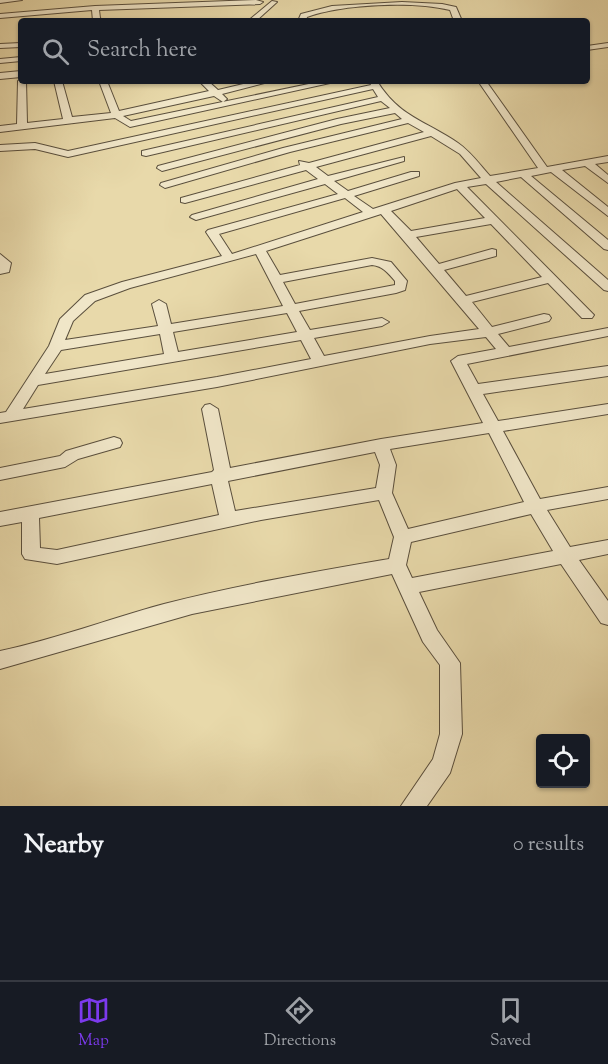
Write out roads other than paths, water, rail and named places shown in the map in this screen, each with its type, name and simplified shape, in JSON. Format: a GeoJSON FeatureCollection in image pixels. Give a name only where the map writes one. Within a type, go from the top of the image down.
{"type":"FeatureCollection","features":[{"type":"Feature","properties":{"kind":"street"},"geometry":{"type":"LineString","coordinates":[[0,2],[19,0]]}},
{"type":"Feature","properties":{"kind":"street"},"geometry":{"type":"LineString","coordinates":[[0,16],[95,8],[109,4],[278,1]]}},
{"type":"Feature","properties":{"kind":"street"},"geometry":{"type":"LineString","coordinates":[[256,18],[278,1]]}},
{"type":"Feature","properties":{"kind":"street"},"geometry":{"type":"LineString","coordinates":[[303,18],[310,13],[373,4],[445,2],[453,9],[457,18]]}},
{"type":"Feature","properties":{"kind":"street"},"geometry":{"type":"LineString","coordinates":[[115,18],[199,13],[196,3]]}},
{"type":"Feature","properties":{"kind":"street"},"geometry":{"type":"LineString","coordinates":[[95,8],[98,18]]}},
{"type":"Feature","properties":{"kind":"street"},"geometry":{"type":"LineString","coordinates":[[310,13],[318,18]]}},
{"type":"Feature","properties":{"kind":"street"},"geometry":{"type":"LineString","coordinates":[[0,46],[18,45]]}},
{"type":"Feature","properties":{"kind":"street"},"geometry":{"type":"LineString","coordinates":[[590,48],[608,45]]}},
{"type":"Feature","properties":{"kind":"street"},"geometry":{"type":"LineString","coordinates":[[0,61],[18,59]]}},
{"type":"Feature","properties":{"kind":"street"},"geometry":{"type":"LineString","coordinates":[[0,76],[18,74]]}},
{"type":"Feature","properties":{"kind":"street"},"geometry":{"type":"LineString","coordinates":[[22,84],[22,127]]}},
{"type":"Feature","properties":{"kind":"street"},"geometry":{"type":"LineString","coordinates":[[59,84],[68,121]]}},
{"type":"Feature","properties":{"kind":"street"},"geometry":{"type":"LineString","coordinates":[[104,84],[116,115],[122,122],[130,124],[321,84]]}},
{"type":"Feature","properties":{"kind":"street"},"geometry":{"type":"LineString","coordinates":[[206,84],[307,166],[346,194],[377,210],[408,235],[506,352]]}},
{"type":"Feature","properties":{"kind":"street"},"geometry":{"type":"LineString","coordinates":[[0,129],[116,115],[256,84]]}},
{"type":"Feature","properties":{"kind":"street"},"geometry":{"type":"LineString","coordinates":[[0,148],[35,146],[68,154],[371,84]]}},
{"type":"Feature","properties":{"kind":"street"},"geometry":{"type":"LineString","coordinates":[[376,84],[383,98],[395,110],[430,133],[452,142],[464,152],[488,180],[608,287]]}},
{"type":"Feature","properties":{"kind":"street"},"geometry":{"type":"LineString","coordinates":[[484,84],[549,169],[608,213]]}},
{"type":"Feature","properties":{"kind":"street"},"geometry":{"type":"LineString","coordinates":[[146,153],[383,98]]}},
{"type":"Feature","properties":{"kind":"street"},"geometry":{"type":"LineString","coordinates":[[162,168],[272,138],[395,110]]}},
{"type":"Feature","properties":{"kind":"street"},"geometry":{"type":"LineString","coordinates":[[165,185],[287,150],[409,120]]}},
{"type":"Feature","properties":{"kind":"street"},"geometry":{"type":"LineString","coordinates":[[185,200],[430,133]]}},
{"type":"Feature","properties":{"kind":"street"},"geometry":{"type":"LineString","coordinates":[[196,217],[400,159]]}},
{"type":"Feature","properties":{"kind":"street"},"geometry":{"type":"LineString","coordinates":[[5,417],[34,381],[56,346],[67,319],[90,298],[126,285],[259,249],[459,185],[608,159]]}},
{"type":"Feature","properties":{"kind":"street"},"geometry":{"type":"LineString","coordinates":[[587,164],[608,180]]}},
{"type":"Feature","properties":{"kind":"street"},"geometry":{"type":"LineString","coordinates":[[229,258],[212,232],[416,174]]}},
{"type":"Feature","properties":{"kind":"street"},"geometry":{"type":"LineString","coordinates":[[523,174],[608,246]]}},
{"type":"Feature","properties":{"kind":"street"},"geometry":{"type":"LineString","coordinates":[[459,185],[586,315]]}},
{"type":"Feature","properties":{"kind":"street"},"geometry":{"type":"LineString","coordinates":[[408,235],[494,220]]}},
{"type":"Feature","properties":{"kind":"street"},"geometry":{"type":"LineString","coordinates":[[259,249],[320,362]]}},
{"type":"Feature","properties":{"kind":"street"},"geometry":{"type":"LineString","coordinates":[[435,269],[492,253]]}},
{"type":"Feature","properties":{"kind":"street"},"geometry":{"type":"LineString","coordinates":[[0,258],[5,263],[4,269],[0,270]]}},
{"type":"Feature","properties":{"kind":"street"},"geometry":{"type":"LineString","coordinates":[[56,346],[165,330],[391,290],[401,287],[402,281],[387,265],[374,262],[276,280]]}},
{"type":"Feature","properties":{"kind":"street"},"geometry":{"type":"LineString","coordinates":[[462,301],[549,279]]}},
{"type":"Feature","properties":{"kind":"street"},"geometry":{"type":"LineString","coordinates":[[159,304],[172,357]]}},
{"type":"Feature","properties":{"kind":"street"},"geometry":{"type":"LineString","coordinates":[[5,417],[217,382],[430,340],[488,332],[544,318]]}},
{"type":"Feature","properties":{"kind":"street"},"geometry":{"type":"LineString","coordinates":[[34,381],[382,322]]}},
{"type":"Feature","properties":{"kind":"street"},"geometry":{"type":"LineString","coordinates":[[608,332],[458,361],[535,506],[565,555],[608,617]]}},
{"type":"Feature","properties":{"kind":"street"},"geometry":{"type":"LineString","coordinates":[[473,390],[608,371]]}},
{"type":"Feature","properties":{"kind":"street"},"geometry":{"type":"LineString","coordinates":[[210,409],[229,519]]}},
{"type":"Feature","properties":{"kind":"street"},"geometry":{"type":"LineString","coordinates":[[0,519],[381,444],[608,409]]}},
{"type":"Feature","properties":{"kind":"street"},"geometry":{"type":"LineString","coordinates":[[0,474],[65,461],[72,455],[114,442]]}},
{"type":"Feature","properties":{"kind":"street"},"geometry":{"type":"LineString","coordinates":[[381,444],[388,465],[384,493],[403,537],[397,565],[430,636],[450,663],[451,734],[442,765],[413,806]]}},
{"type":"Feature","properties":{"kind":"street"},"geometry":{"type":"LineString","coordinates":[[30,513],[31,554],[57,557],[229,519],[334,499],[384,493]]}},
{"type":"Feature","properties":{"kind":"street"},"geometry":{"type":"LineString","coordinates":[[403,537],[535,506],[608,493]]}},
{"type":"Feature","properties":{"kind":"street"},"geometry":{"type":"LineString","coordinates":[[407,587],[608,547]]}},
{"type":"Feature","properties":{"kind":"street"},"geometry":{"type":"LineString","coordinates":[[0,660],[36,653],[160,613],[243,593],[397,565]]}}]}
